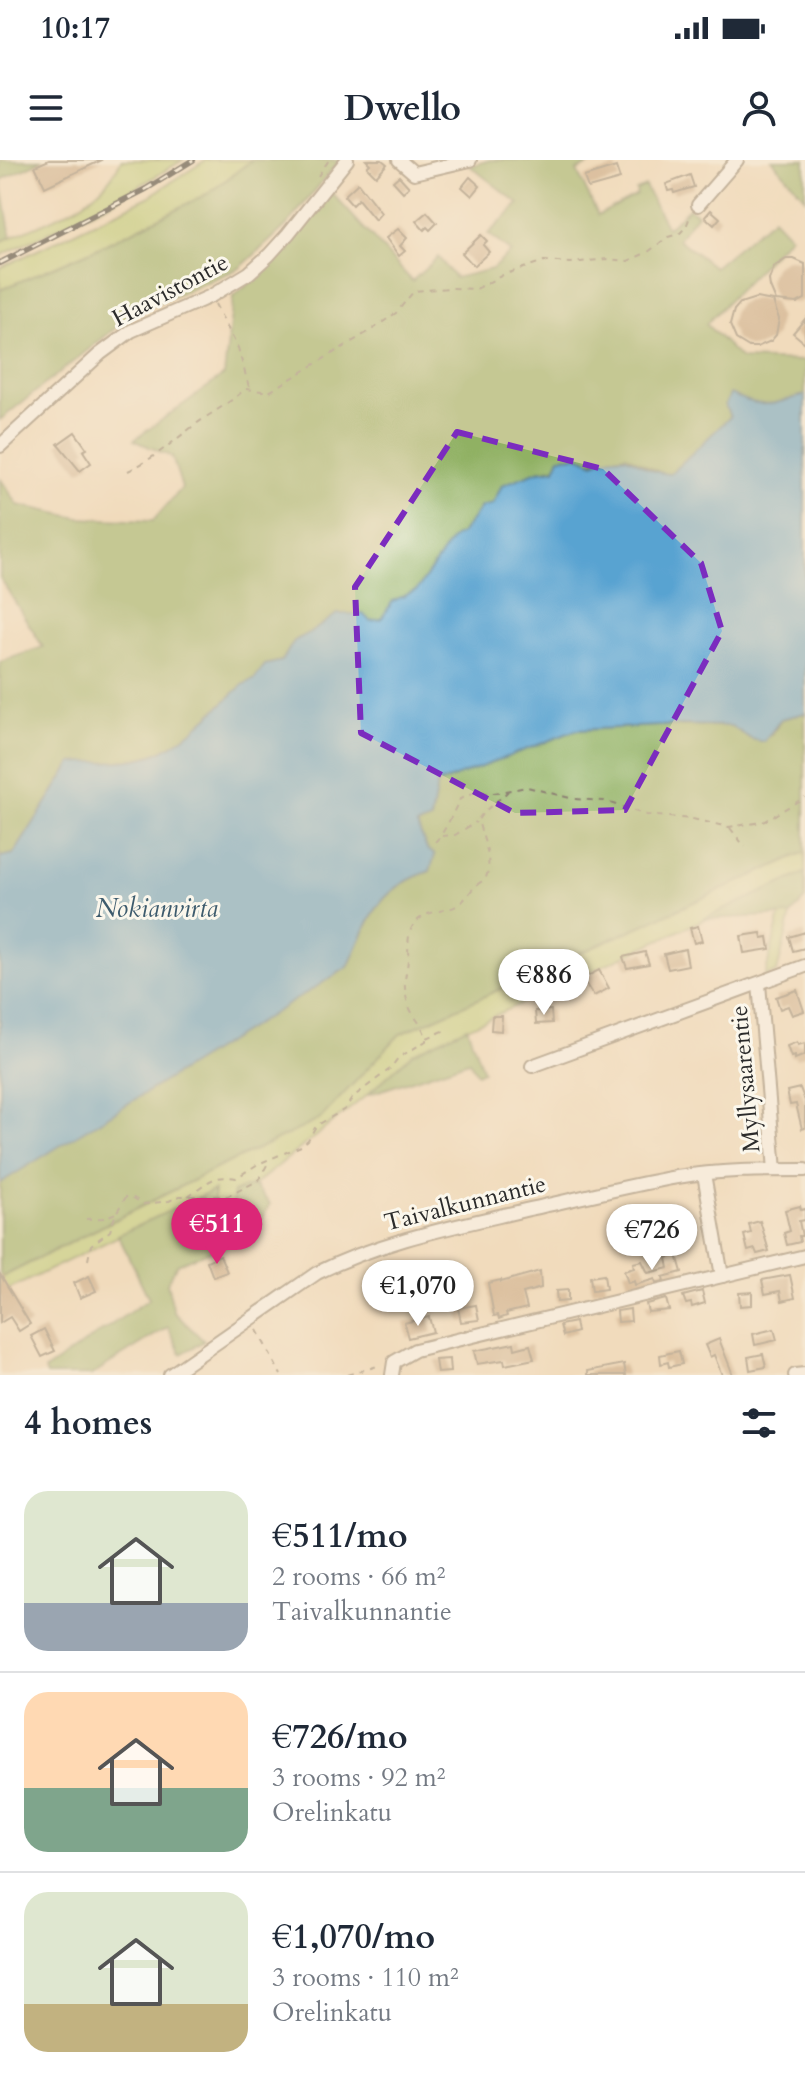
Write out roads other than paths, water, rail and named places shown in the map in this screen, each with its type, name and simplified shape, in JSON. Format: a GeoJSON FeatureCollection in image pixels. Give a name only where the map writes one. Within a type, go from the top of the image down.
{"type":"FeatureCollection","features":[{"type":"Feature","properties":{"kind":"street","name":"Haavistontie"},"geometry":{"type":"LineString","coordinates":[[0,446],[100,354],[131,331],[211,296],[249,273],[269,255],[347,160]]}},
{"type":"Feature","properties":{"kind":"street"},"geometry":{"type":"LineString","coordinates":[[399,160],[414,173],[470,160]]}},
{"type":"Feature","properties":{"kind":"street"},"geometry":{"type":"LineString","coordinates":[[698,205],[737,160]]}},
{"type":"Feature","properties":{"kind":"street"},"geometry":{"type":"LineString","coordinates":[[532,1066],[805,966]]}},
{"type":"Feature","properties":{"kind":"street","name":"Myllysaarentie"},"geometry":{"type":"LineString","coordinates":[[759,984],[775,1170]]}},
{"type":"Feature","properties":{"kind":"street","name":"Taivalkunnantie"},"geometry":{"type":"LineString","coordinates":[[170,1375],[317,1273],[383,1246],[471,1222],[664,1179],[704,1174],[805,1170]]}},
{"type":"Feature","properties":{"kind":"street"},"geometry":{"type":"LineString","coordinates":[[704,1174],[722,1276]]}},
{"type":"Feature","properties":{"kind":"street"},"geometry":{"type":"LineString","coordinates":[[393,1369],[415,1350],[805,1256]]}},
{"type":"Feature","properties":{"kind":"street"},"geometry":{"type":"LineString","coordinates":[[795,1375],[805,1374]]}},
{"type":"Feature","properties":{"kind":"water","name":"Nokianvirta"},"geometry":{"type":"Polygon","coordinates":[[[730,394],[760,404],[805,395],[805,713],[781,719],[764,742],[751,739],[731,726],[576,730],[437,784],[431,820],[417,825],[427,849],[435,855],[430,871],[412,878],[386,897],[369,920],[348,967],[0,1183],[0,857],[14,854],[72,763],[128,760],[160,752],[194,730],[244,684],[254,680],[265,665],[282,661],[294,641],[337,614],[363,614],[370,621],[381,619],[393,601],[417,590],[453,538],[462,533],[481,507],[493,504],[502,485],[538,471],[555,469],[560,457],[578,456],[594,463],[608,458],[628,458],[650,469],[670,474],[730,417],[725,405],[730,394]]]}},
{"type":"Feature","properties":{"kind":"railway"},"geometry":{"type":"LineString","coordinates":[[0,263],[146,189],[193,160]]}}]}
